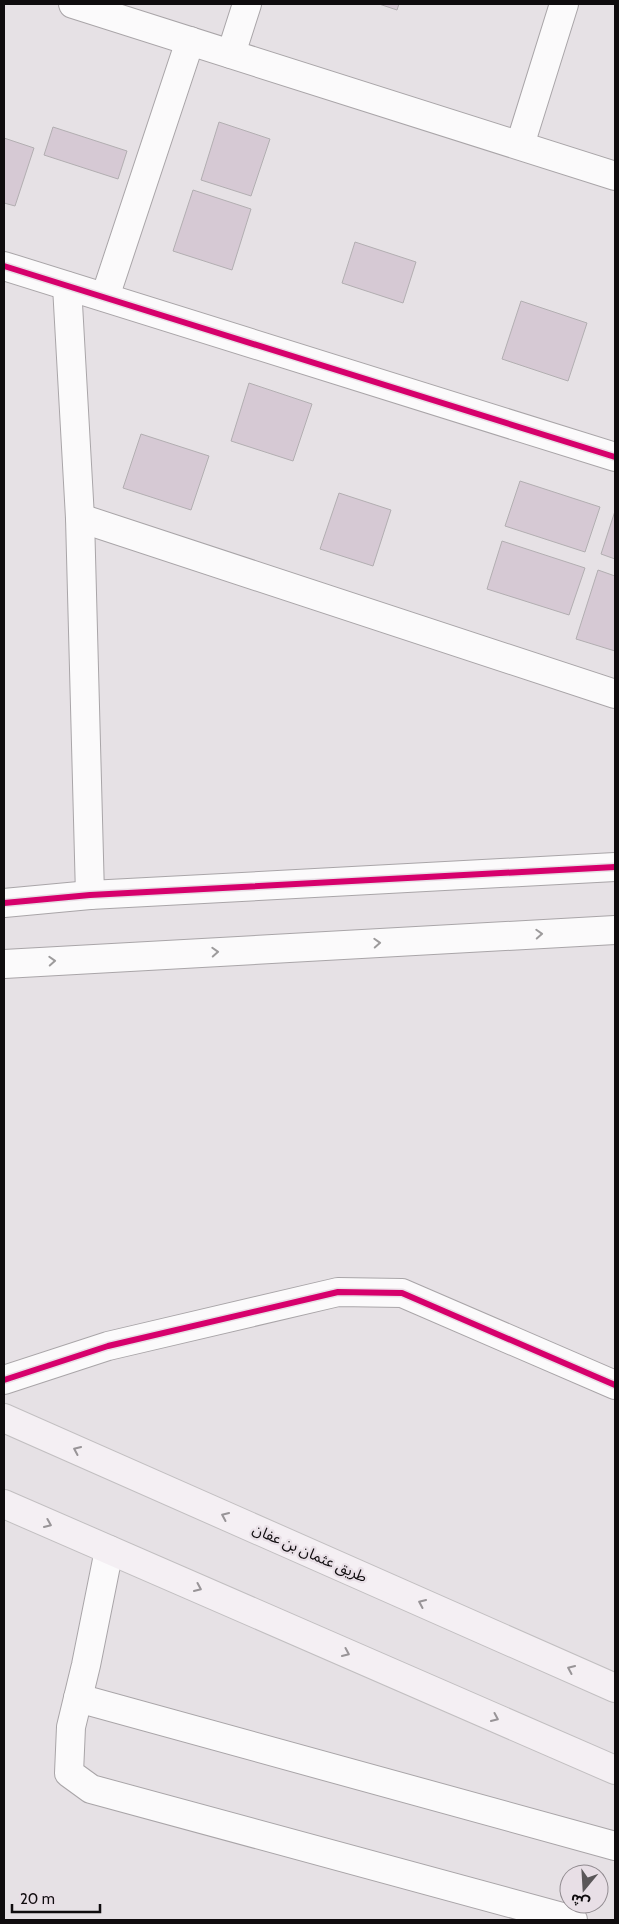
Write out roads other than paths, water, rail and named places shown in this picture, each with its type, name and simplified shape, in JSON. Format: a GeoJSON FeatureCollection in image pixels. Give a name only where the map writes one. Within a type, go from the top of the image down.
{"type":"FeatureCollection","features":[{"type":"Feature","properties":{"kind":"main road","name":"طريق عثمان بن عفان"},"geometry":{"type":"LineString","coordinates":[[4,1418],[615,1688]]}},
{"type":"Feature","properties":{"kind":"main road"},"geometry":{"type":"LineString","coordinates":[[4,1504],[615,1770]]}},
{"type":"Feature","properties":{"kind":"street"},"geometry":{"type":"LineString","coordinates":[[73,4],[615,176]]}},
{"type":"Feature","properties":{"kind":"street"},"geometry":{"type":"LineString","coordinates":[[231,54],[247,4]]}},
{"type":"Feature","properties":{"kind":"street"},"geometry":{"type":"LineString","coordinates":[[520,145],[564,4]]}},
{"type":"Feature","properties":{"kind":"street"},"geometry":{"type":"LineString","coordinates":[[105,297],[190,41]]}},
{"type":"Feature","properties":{"kind":"street"},"geometry":{"type":"LineString","coordinates":[[4,266],[615,457]]}},
{"type":"Feature","properties":{"kind":"street"},"geometry":{"type":"LineString","coordinates":[[67,286],[80,518],[90,894]]}},
{"type":"Feature","properties":{"kind":"street"},"geometry":{"type":"LineString","coordinates":[[80,518],[615,694]]}},
{"type":"Feature","properties":{"kind":"street"},"geometry":{"type":"LineString","coordinates":[[4,903],[90,894],[615,867]]}},
{"type":"Feature","properties":{"kind":"street"},"geometry":{"type":"LineString","coordinates":[[4,964],[615,930]]}},
{"type":"Feature","properties":{"kind":"street"},"geometry":{"type":"LineString","coordinates":[[4,1380],[108,1346],[338,1292],[402,1293],[615,1385]]}},
{"type":"Feature","properties":{"kind":"street"},"geometry":{"type":"LineString","coordinates":[[109,1550],[71,1727],[69,1773],[91,1789],[573,1920]]}},
{"type":"Feature","properties":{"kind":"street"},"geometry":{"type":"LineString","coordinates":[[78,1698],[615,1846]]}}]}
